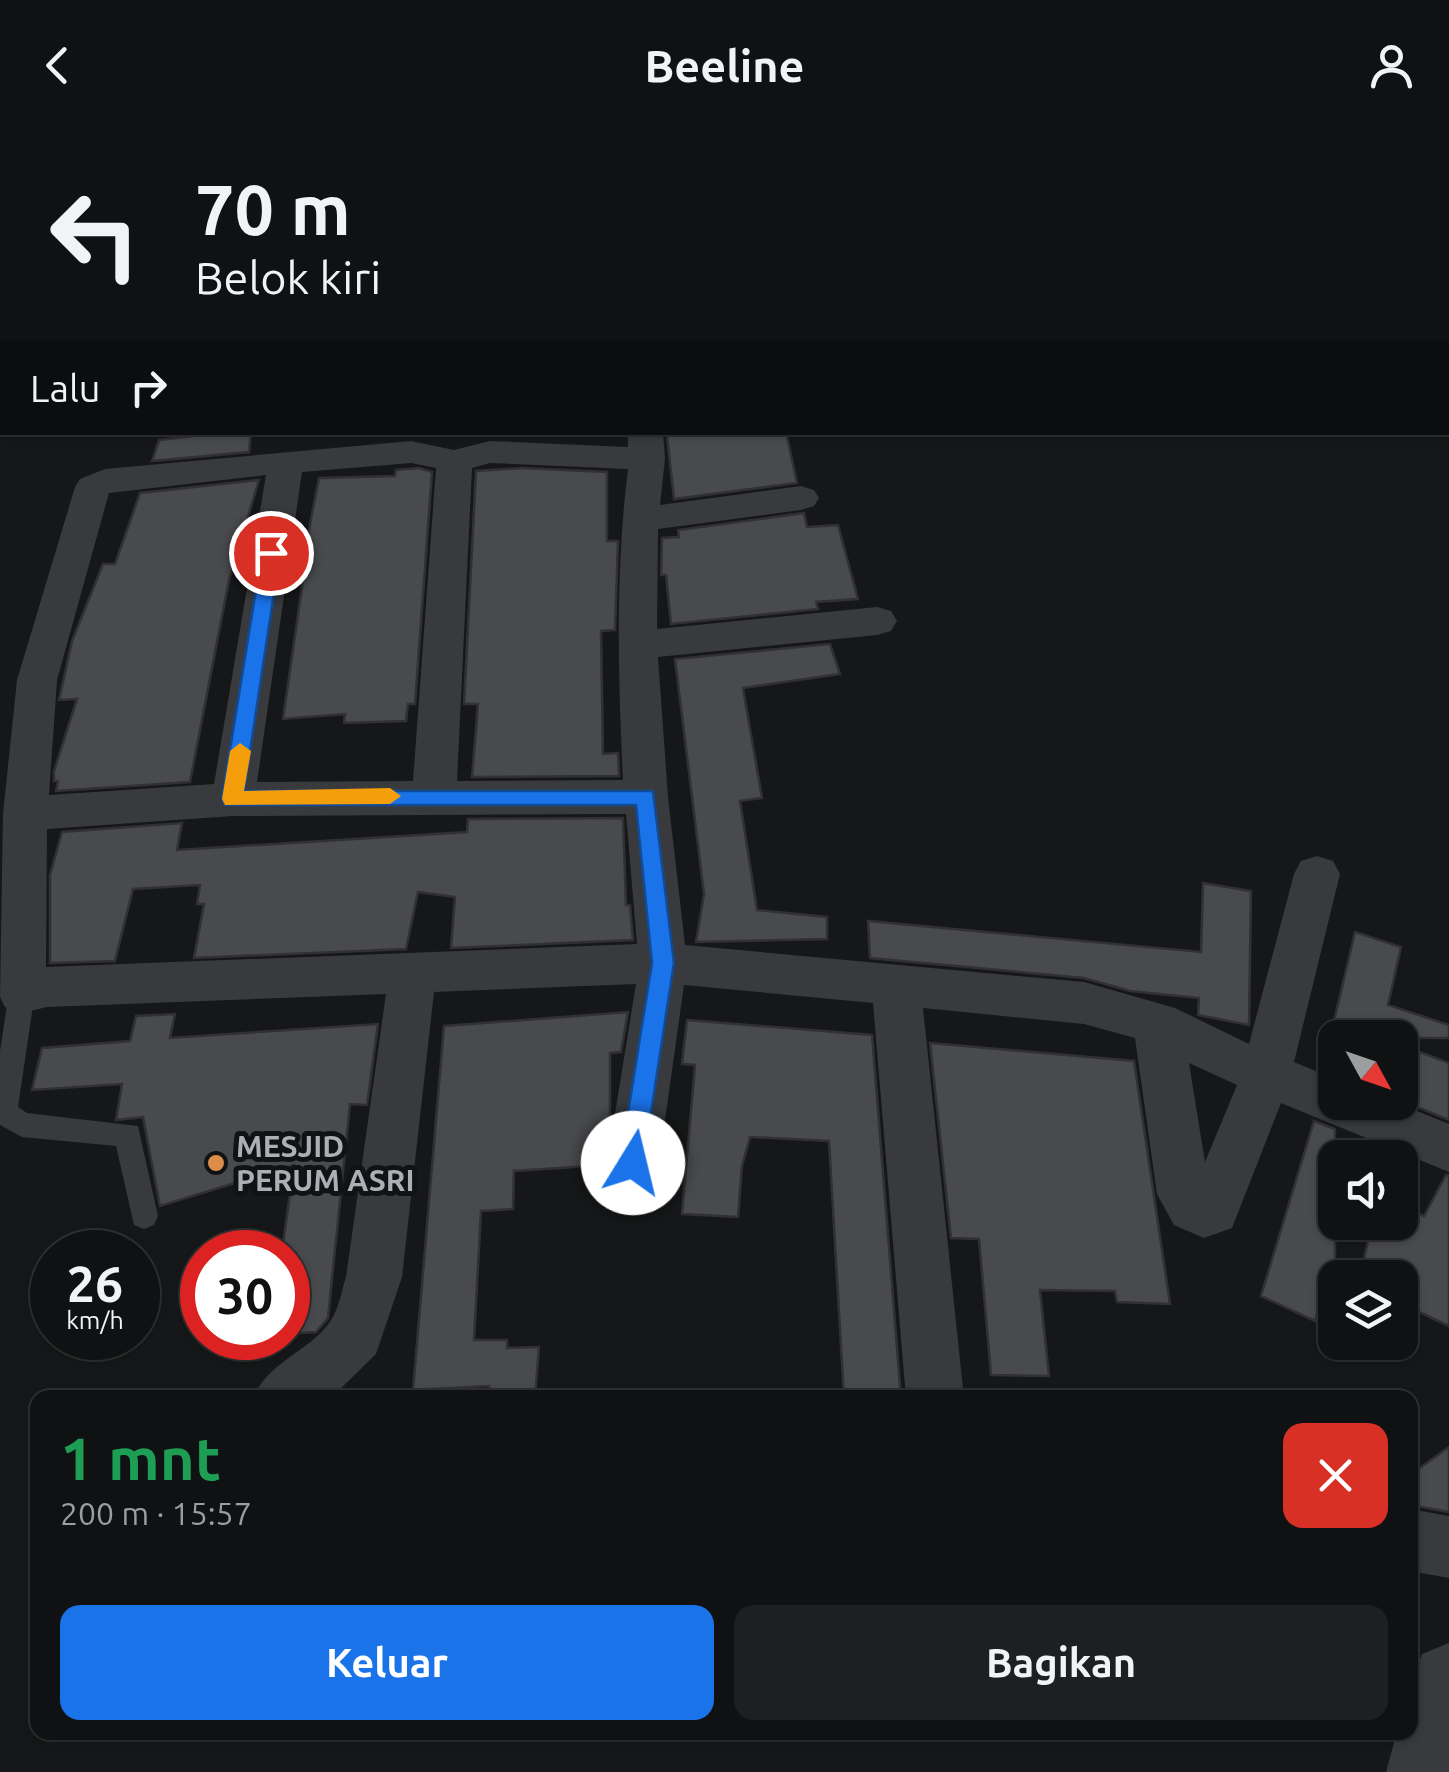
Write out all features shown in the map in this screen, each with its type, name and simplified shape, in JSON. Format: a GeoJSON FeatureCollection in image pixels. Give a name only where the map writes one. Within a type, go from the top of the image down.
{"type":"FeatureCollection","features":[{"type":"Feature","properties":{"kind":"street"},"geometry":{"type":"LineString","coordinates":[[633,1163],[663,963],[646,797],[637,645],[646,446],[506,452],[454,462],[411,452],[122,476],[93,487],[38,680],[26,814],[22,992],[47,987],[413,970],[663,963],[1084,1004],[1158,1023],[1318,1095]]}},
{"type":"Feature","properties":{"kind":"street"},"geometry":{"type":"LineString","coordinates":[[233,799],[286,462]]}},
{"type":"Feature","properties":{"kind":"street"},"geometry":{"type":"LineString","coordinates":[[434,795],[454,462]]}},
{"type":"Feature","properties":{"kind":"street"},"geometry":{"type":"LineString","coordinates":[[640,520],[801,498]]}},
{"type":"Feature","properties":{"kind":"street"},"geometry":{"type":"LineString","coordinates":[[637,645],[876,621]]}},
{"type":"Feature","properties":{"kind":"street"},"geometry":{"type":"LineString","coordinates":[[26,814],[233,799],[434,795],[646,797]]}},
{"type":"Feature","properties":{"kind":"street"},"geometry":{"type":"LineString","coordinates":[[1158,1023],[1184,1194],[1193,1207],[1204,1213],[1213,1210],[1266,1075],[1316,874]]}},
{"type":"Feature","properties":{"kind":"street"},"geometry":{"type":"LineString","coordinates":[[293,1390],[325,1366],[356,1334],[374,1277],[413,970]]}},
{"type":"Feature","properties":{"kind":"street"},"geometry":{"type":"LineString","coordinates":[[896,985],[934,1390]]}},
{"type":"Feature","properties":{"kind":"street"},"geometry":{"type":"LineString","coordinates":[[1380,1120],[1449,1148]]}},
{"type":"Feature","properties":{"kind":"street"},"geometry":{"type":"LineString","coordinates":[[1418,1541],[1449,1547]]}},
{"type":"Feature","properties":{"kind":"street"},"geometry":{"type":"LineString","coordinates":[[1425,1772],[1449,1680]]}},
{"type":"Feature","properties":{"kind":"lane"},"geometry":{"type":"LineString","coordinates":[[22,992],[4,1112],[22,1125],[128,1135],[144,1216]]}},
{"type":"Feature","properties":{"kind":"building"},"geometry":{"type":"Polygon","coordinates":[[[251,435],[249,452],[152,461],[159,440],[251,435]]]}},
{"type":"Feature","properties":{"kind":"building"},"geometry":{"type":"Polygon","coordinates":[[[787,435],[797,483],[674,499],[667,436],[787,435]]]}},
{"type":"Feature","properties":{"kind":"building"},"geometry":{"type":"Polygon","coordinates":[[[419,468],[432,472],[415,704],[408,704],[406,721],[344,723],[345,714],[283,719],[303,580],[299,581],[319,478],[395,476],[396,470],[419,468]]]}},
{"type":"Feature","properties":{"kind":"building"},"geometry":{"type":"Polygon","coordinates":[[[522,468],[607,472],[607,541],[618,541],[615,630],[601,631],[603,754],[618,753],[619,776],[472,777],[478,704],[464,704],[476,471],[522,468]]]}},
{"type":"Feature","properties":{"kind":"building"},"geometry":{"type":"Polygon","coordinates":[[[259,480],[229,580],[190,782],[56,791],[54,771],[77,699],[59,700],[72,641],[103,564],[115,564],[140,493],[259,480]]]}},
{"type":"Feature","properties":{"kind":"building"},"geometry":{"type":"Polygon","coordinates":[[[804,513],[807,527],[838,525],[858,599],[816,602],[818,609],[671,624],[666,575],[661,575],[662,538],[679,537],[678,530],[804,513]]]}},
{"type":"Feature","properties":{"kind":"building"},"geometry":{"type":"Polygon","coordinates":[[[830,644],[840,674],[743,688],[762,798],[740,801],[757,910],[827,917],[827,939],[696,942],[704,894],[675,659],[830,644]]]}},
{"type":"Feature","properties":{"kind":"building"},"geometry":{"type":"Polygon","coordinates":[[[623,818],[626,905],[630,905],[633,940],[451,948],[455,897],[418,892],[406,949],[194,958],[204,904],[197,904],[200,885],[133,889],[115,961],[50,963],[50,875],[62,832],[182,823],[177,850],[467,832],[468,819],[623,818]]]}},
{"type":"Feature","properties":{"kind":"building"},"geometry":{"type":"Polygon","coordinates":[[[1203,883],[1251,891],[1249,1025],[1198,1015],[1199,998],[1130,991],[1084,978],[870,958],[868,921],[1201,952],[1203,883]]]}},
{"type":"Feature","properties":{"kind":"building"},"geometry":{"type":"Polygon","coordinates":[[[1355,932],[1401,947],[1388,1005],[1449,1025],[1449,1038],[1418,1038],[1418,1020],[1334,1020],[1355,932]]]}},
{"type":"Feature","properties":{"kind":"building"},"geometry":{"type":"Polygon","coordinates":[[[628,1012],[621,1052],[610,1053],[610,1121],[604,1165],[514,1171],[513,1209],[481,1211],[474,1340],[507,1340],[507,1348],[539,1347],[536,1390],[489,1390],[489,1386],[413,1390],[444,1026],[628,1012]]]}},
{"type":"Feature","properties":{"kind":"building"},"geometry":{"type":"Polygon","coordinates":[[[175,1014],[170,1038],[378,1024],[367,1105],[350,1104],[328,1318],[316,1332],[310,1332],[310,1230],[285,1230],[294,1165],[160,1206],[143,1117],[116,1120],[122,1084],[32,1090],[42,1048],[130,1041],[136,1016],[175,1014]]]}},
{"type":"Feature","properties":{"kind":"building"},"geometry":{"type":"Polygon","coordinates":[[[687,1020],[872,1035],[900,1390],[844,1390],[829,1141],[750,1137],[742,1166],[738,1217],[682,1214],[695,1065],[682,1064],[687,1020]]]}},
{"type":"Feature","properties":{"kind":"building"},"geometry":{"type":"Polygon","coordinates":[[[930,1043],[1134,1061],[1170,1304],[1117,1302],[1115,1291],[1040,1290],[1049,1376],[991,1375],[979,1239],[951,1238],[930,1043]]]}},
{"type":"Feature","properties":{"kind":"building"},"geometry":{"type":"Polygon","coordinates":[[[1418,1051],[1449,1063],[1449,1120],[1418,1107],[1418,1051]]]}},
{"type":"Feature","properties":{"kind":"building"},"geometry":{"type":"Polygon","coordinates":[[[1314,1121],[1335,1129],[1335,1140],[1318,1140],[1318,1240],[1335,1240],[1335,1260],[1318,1260],[1315,1321],[1261,1296],[1314,1121]]]}},
{"type":"Feature","properties":{"kind":"building"},"geometry":{"type":"Polygon","coordinates":[[[1449,1175],[1449,1326],[1418,1311],[1418,1260],[1364,1260],[1368,1240],[1418,1240],[1418,1213],[1424,1216],[1449,1175]]]}},
{"type":"Feature","properties":{"kind":"building"},"geometry":{"type":"Polygon","coordinates":[[[1449,1447],[1449,1512],[1418,1506],[1418,1469],[1449,1447]]]}},
{"type":"Feature","properties":{"kind":"slow traffic"},"geometry":{"type":"LineString","coordinates":[[240,751],[233,799],[390,796]]}},
{"type":"Feature","properties":{"kind":"place","name":"MESJID PERUM ASRI"},"geometry":{"type":"Point","coordinates":[216,1163]}},
{"type":"Feature","properties":{"kind":"route"},"geometry":{"type":"LineString","coordinates":[[271,553],[233,799],[434,795],[646,797],[663,963],[633,1163]]}}]}
